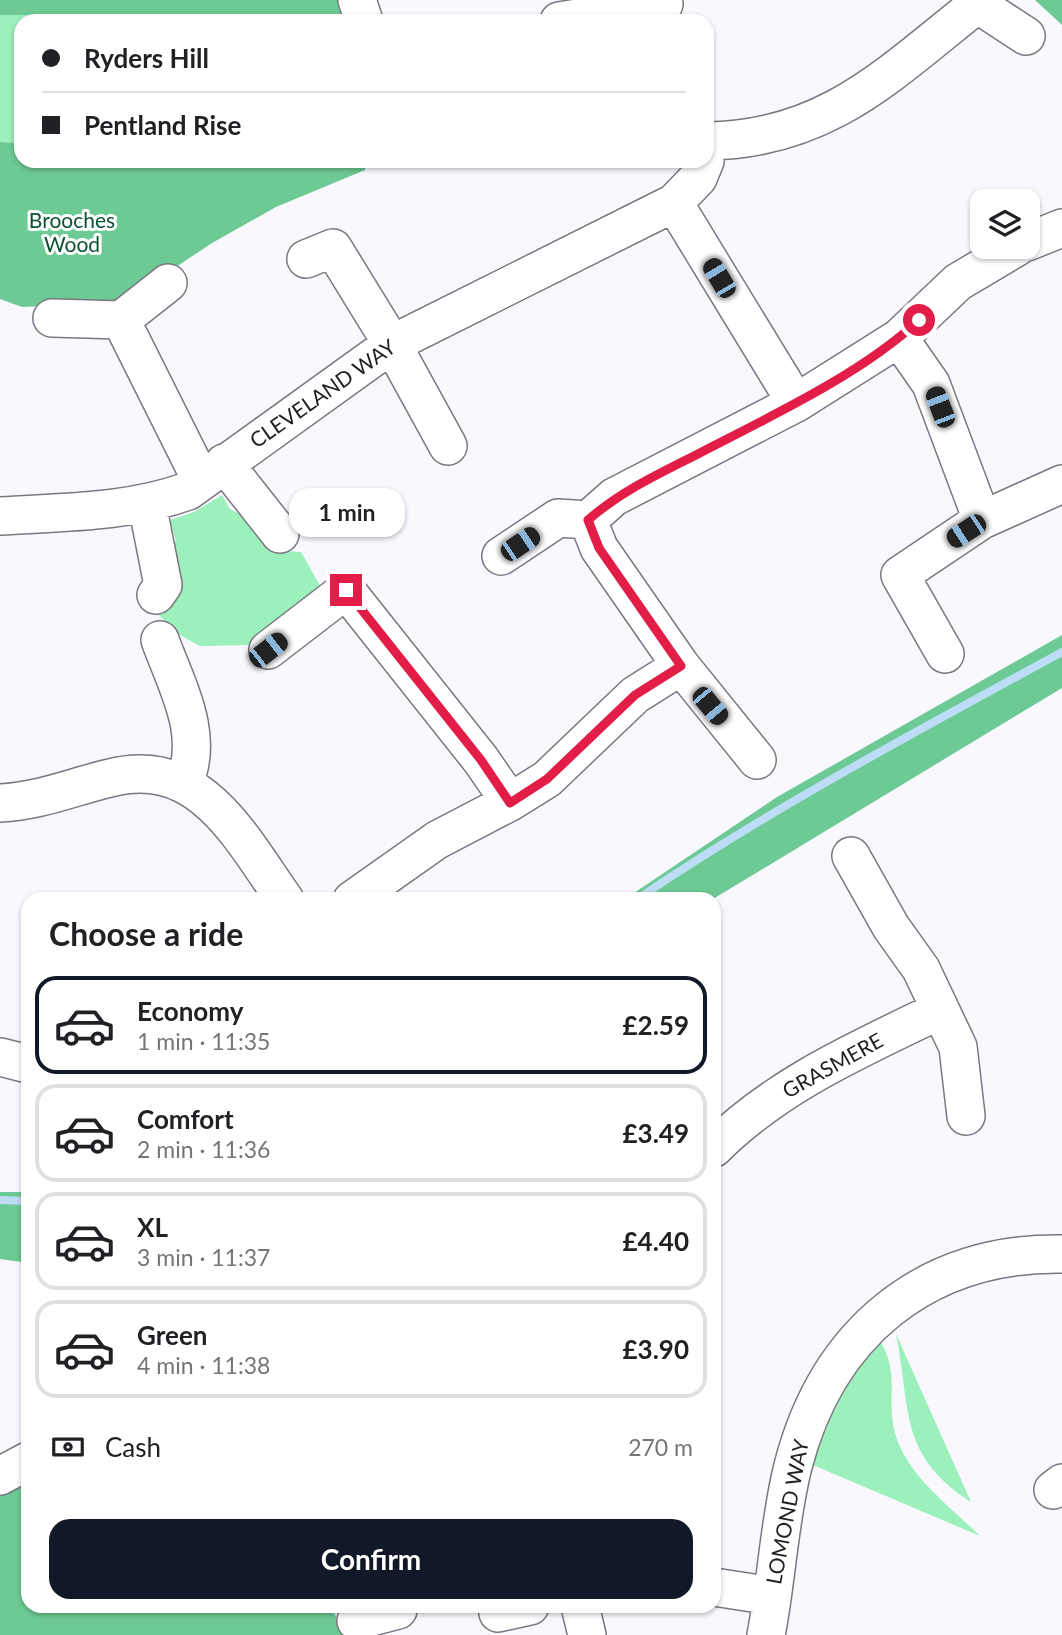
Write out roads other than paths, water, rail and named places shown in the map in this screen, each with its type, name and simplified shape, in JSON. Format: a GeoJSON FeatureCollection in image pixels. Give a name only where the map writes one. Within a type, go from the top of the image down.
{"type":"FeatureCollection","features":[{"type":"Feature","properties":{"kind":"street"},"geometry":{"type":"LineString","coordinates":[[714,141],[761,138],[814,121],[872,88],[973,3],[1026,36]]}},
{"type":"Feature","properties":{"kind":"street"},"geometry":{"type":"LineString","coordinates":[[616,14],[665,8]]}},
{"type":"Feature","properties":{"kind":"street","name":"CLEVELAND WAY"},"geometry":{"type":"LineString","coordinates":[[0,516],[147,504],[188,491],[392,344],[674,203],[698,178],[702,168]]}},
{"type":"Feature","properties":{"kind":"street"},"geometry":{"type":"LineString","coordinates":[[674,203],[796,402]]}},
{"type":"Feature","properties":{"kind":"street"},"geometry":{"type":"LineString","coordinates":[[1040,237],[1062,228]]}},
{"type":"Feature","properties":{"kind":"street"},"geometry":{"type":"LineString","coordinates":[[306,259],[333,248],[392,344],[448,446]]}},
{"type":"Feature","properties":{"kind":"street"},"geometry":{"type":"LineString","coordinates":[[501,556],[558,518],[588,520],[614,497],[796,402],[899,338],[958,282],[997,259]]}},
{"type":"Feature","properties":{"kind":"street"},"geometry":{"type":"LineString","coordinates":[[52,318],[121,320],[167,283]]}},
{"type":"Feature","properties":{"kind":"street"},"geometry":{"type":"LineString","coordinates":[[121,320],[213,471],[280,534]]}},
{"type":"Feature","properties":{"kind":"street"},"geometry":{"type":"LineString","coordinates":[[899,338],[931,384],[982,520]]}},
{"type":"Feature","properties":{"kind":"street"},"geometry":{"type":"LineString","coordinates":[[945,654],[900,575],[982,520],[1062,484]]}},
{"type":"Feature","properties":{"kind":"street"},"geometry":{"type":"LineString","coordinates":[[147,504],[163,585],[156,595]]}},
{"type":"Feature","properties":{"kind":"street"},"geometry":{"type":"LineString","coordinates":[[588,520],[599,548],[681,666],[710,706],[757,760]]}},
{"type":"Feature","properties":{"kind":"street"},"geometry":{"type":"LineString","coordinates":[[268,650],[346,590],[481,760],[510,803]]}},
{"type":"Feature","properties":{"kind":"street"},"geometry":{"type":"LineString","coordinates":[[160,640],[194,736],[191,767],[184,783]]}},
{"type":"Feature","properties":{"kind":"street"},"geometry":{"type":"LineString","coordinates":[[363,892],[437,840],[510,803],[547,779],[635,695],[681,666]]}},
{"type":"Feature","properties":{"kind":"street"},"geometry":{"type":"LineString","coordinates":[[0,803],[41,799],[126,774],[157,775],[184,783],[208,798],[223,814],[279,892]]}},
{"type":"Feature","properties":{"kind":"street"},"geometry":{"type":"LineString","coordinates":[[851,856],[891,927],[921,969],[958,1047],[966,1115]]}},
{"type":"Feature","properties":{"kind":"street","name":"GRASMERE"},"geometry":{"type":"LineString","coordinates":[[721,1130],[819,1069],[940,1010]]}},
{"type":"Feature","properties":{"kind":"street"},"geometry":{"type":"LineString","coordinates":[[0,1057],[21,1062]]}},
{"type":"Feature","properties":{"kind":"street","name":"LOMOND WAY"},"geometry":{"type":"LineString","coordinates":[[766,1635],[792,1468],[807,1420],[851,1345],[894,1304],[934,1278],[980,1262],[1008,1256],[1062,1254]]}},
{"type":"Feature","properties":{"kind":"street"},"geometry":{"type":"LineString","coordinates":[[0,1476],[21,1465]]}},
{"type":"Feature","properties":{"kind":"street"},"geometry":{"type":"LineString","coordinates":[[721,1588],[772,1596]]}},
{"type":"Feature","properties":{"kind":"street"},"geometry":{"type":"LineString","coordinates":[[581,1613],[587,1635]]}},
{"type":"Feature","properties":{"kind":"street"},"geometry":{"type":"LineString","coordinates":[[355,1621],[399,1616]]}},
{"type":"Feature","properties":{"kind":"waterway"},"geometry":{"type":"LineString","coordinates":[[648,892],[793,801],[1062,652]]}},
{"type":"Feature","properties":{"kind":"waterway"},"geometry":{"type":"LineString","coordinates":[[0,1200],[21,1201]]}},
{"type":"Feature","properties":{"kind":"park label","name":"Brooches Wood"},"geometry":{"type":"Point","coordinates":[72,233]}}]}
